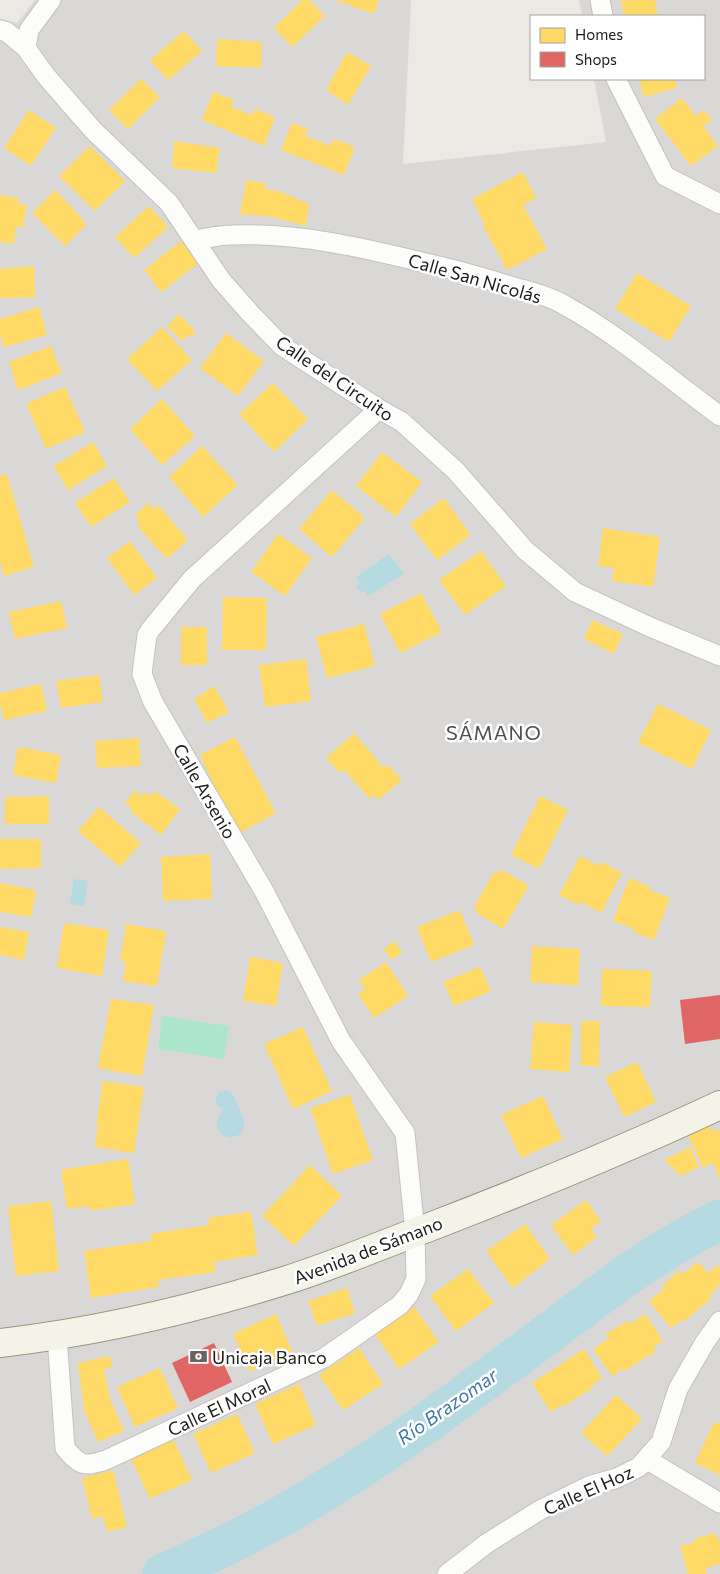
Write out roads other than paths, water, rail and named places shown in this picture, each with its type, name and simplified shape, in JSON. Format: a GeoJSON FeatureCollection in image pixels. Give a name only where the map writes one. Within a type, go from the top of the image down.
{"type":"FeatureCollection","features":[{"type":"Feature","properties":{"kind":"street"},"geometry":{"type":"LineString","coordinates":[[26,48],[29,30],[52,0]]}},
{"type":"Feature","properties":{"kind":"street"},"geometry":{"type":"LineString","coordinates":[[600,0],[603,15]]}},
{"type":"Feature","properties":{"kind":"street","name":"Calle del Circuito"},"geometry":{"type":"LineString","coordinates":[[0,30],[7,32],[26,48],[46,76],[93,130],[169,203],[232,293],[282,346],[402,422],[456,471],[525,550],[575,592],[650,627],[720,656]]}},
{"type":"Feature","properties":{"kind":"street"},"geometry":{"type":"LineString","coordinates":[[617,80],[665,176],[720,204]]}},
{"type":"Feature","properties":{"kind":"street","name":"Calle San Nicolás"},"geometry":{"type":"LineString","coordinates":[[194,240],[230,235],[286,236],[358,246],[477,276],[534,293],[564,304],[601,327],[638,352],[720,416]]}},
{"type":"Feature","properties":{"kind":"street","name":"Calle Arsenio"},"geometry":{"type":"LineString","coordinates":[[379,409],[192,579],[147,635],[142,674],[153,702],[264,891],[341,1041],[405,1133],[415,1232]]}},
{"type":"Feature","properties":{"kind":"street","name":"Avenida de Sámano"},"geometry":{"type":"LineString","coordinates":[[0,1343],[57,1336],[172,1312],[288,1280],[496,1202],[669,1129],[720,1105]]}},
{"type":"Feature","properties":{"kind":"street","name":"Calle El Moral"},"geometry":{"type":"LineString","coordinates":[[57,1336],[65,1448],[76,1461],[90,1465],[106,1460],[324,1358],[400,1305],[409,1294],[416,1279],[415,1232]]}},
{"type":"Feature","properties":{"kind":"street","name":"Calle El Hoz"},"geometry":{"type":"LineString","coordinates":[[447,1574],[486,1544],[540,1510],[589,1486],[617,1478],[639,1467],[661,1442],[678,1389],[705,1342],[720,1321]]}},
{"type":"Feature","properties":{"kind":"street"},"geometry":{"type":"LineString","coordinates":[[646,1459],[720,1503]]}},
{"type":"Feature","properties":{"kind":"water"},"geometry":{"type":"Polygon","coordinates":[[[389,554],[404,574],[368,596],[365,591],[362,592],[357,588],[359,581],[356,577],[389,554]]]}},
{"type":"Feature","properties":{"kind":"water"},"geometry":{"type":"Polygon","coordinates":[[[74,879],[88,881],[84,906],[70,904],[74,879]]]}},
{"type":"Feature","properties":{"kind":"water"},"geometry":{"type":"Polygon","coordinates":[[[226,1090],[232,1093],[244,1119],[244,1127],[241,1132],[237,1136],[232,1137],[222,1134],[218,1130],[217,1123],[223,1109],[216,1104],[216,1098],[218,1093],[226,1090]]]}},
{"type":"Feature","properties":{"kind":"waterway","name":"Río Brazomar"},"geometry":{"type":"LineString","coordinates":[[163,1574],[267,1524],[353,1473],[428,1422],[596,1297],[669,1248],[720,1220]]}},
{"type":"Feature","properties":{"kind":"place","name":"Unicaja Banco"},"geometry":{"type":"Point","coordinates":[198,1357]}},
{"type":"Feature","properties":{"kind":"district","name":"SÁMANO"},"geometry":{"type":"Point","coordinates":[494,732]}}]}
